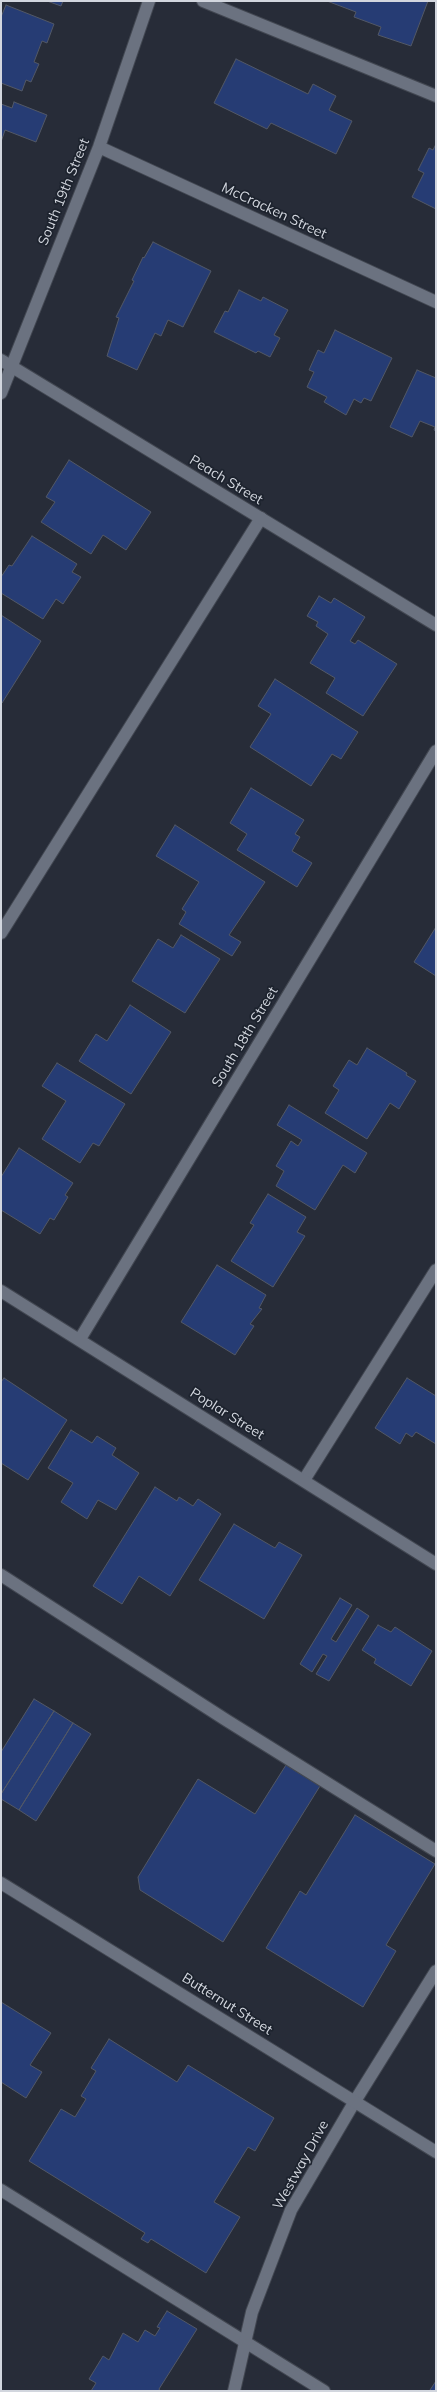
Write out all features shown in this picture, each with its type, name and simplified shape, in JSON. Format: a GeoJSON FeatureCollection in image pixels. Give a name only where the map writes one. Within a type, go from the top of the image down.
{"type":"FeatureCollection","features":[{"type":"Feature","properties":{"kind":"street","name":"South 19th Street"},"geometry":{"type":"LineString","coordinates":[[1,392],[6,363],[99,147],[149,1]]}},
{"type":"Feature","properties":{"kind":"street"},"geometry":{"type":"LineString","coordinates":[[203,1],[436,96]]}},
{"type":"Feature","properties":{"kind":"street","name":"McCracken Street"},"geometry":{"type":"LineString","coordinates":[[99,147],[436,302]]}},
{"type":"Feature","properties":{"kind":"street","name":"Peach Street"},"geometry":{"type":"LineString","coordinates":[[6,363],[436,625]]}},
{"type":"Feature","properties":{"kind":"street"},"geometry":{"type":"LineString","coordinates":[[1,933],[261,518]]}},
{"type":"Feature","properties":{"kind":"street","name":"South 18th Street"},"geometry":{"type":"LineString","coordinates":[[80,1339],[436,751]]}},
{"type":"Feature","properties":{"kind":"street"},"geometry":{"type":"LineString","coordinates":[[304,1480],[436,1270]]}},
{"type":"Feature","properties":{"kind":"street","name":"Poplar Street"},"geometry":{"type":"LineString","coordinates":[[1,1291],[80,1339],[436,1564]]}},
{"type":"Feature","properties":{"kind":"street"},"geometry":{"type":"LineString","coordinates":[[1,1575],[226,1720],[436,1851]]}},
{"type":"Feature","properties":{"kind":"street","name":"Butternut Street"},"geometry":{"type":"LineString","coordinates":[[1,1883],[436,2152]]}},
{"type":"Feature","properties":{"kind":"street","name":"Westway Drive"},"geometry":{"type":"LineString","coordinates":[[234,2391],[252,2312],[291,2210],[355,2101],[436,1971]]}},
{"type":"Feature","properties":{"kind":"street"},"geometry":{"type":"LineString","coordinates":[[1,2190],[324,2391]]}},
{"type":"Feature","properties":{"kind":"building"},"geometry":{"type":"Polygon","coordinates":[[[47,1],[63,1],[61,6],[47,1]]]}},
{"type":"Feature","properties":{"kind":"building"},"geometry":{"type":"Polygon","coordinates":[[[327,1],[428,1],[411,46],[378,35],[381,27],[354,17],[356,12],[327,1]]]}},
{"type":"Feature","properties":{"kind":"building"},"geometry":{"type":"Polygon","coordinates":[[[6,5],[54,24],[47,43],[42,41],[34,62],[39,64],[31,82],[26,80],[22,91],[1,83],[1,17],[6,5]]]}},
{"type":"Feature","properties":{"kind":"building"},"geometry":{"type":"Polygon","coordinates":[[[236,59],[308,94],[313,84],[336,96],[329,110],[352,121],[336,154],[271,123],[267,129],[214,103],[236,59]]]}},
{"type":"Feature","properties":{"kind":"building"},"geometry":{"type":"Polygon","coordinates":[[[14,102],[47,115],[36,142],[5,130],[1,142],[1,104],[12,108],[14,102]]]}},
{"type":"Feature","properties":{"kind":"building"},"geometry":{"type":"Polygon","coordinates":[[[436,144],[436,209],[412,197],[424,173],[418,170],[429,148],[433,150],[436,144]]]}},
{"type":"Feature","properties":{"kind":"building"},"geometry":{"type":"Polygon","coordinates":[[[153,242],[211,271],[183,327],[168,320],[161,336],[155,333],[137,370],[107,356],[119,318],[116,317],[134,281],[132,280],[143,257],[144,258],[153,242]]]}},
{"type":"Feature","properties":{"kind":"building"},"geometry":{"type":"Polygon","coordinates":[[[239,290],[261,301],[263,297],[288,310],[274,335],[280,338],[270,357],[258,351],[256,353],[214,332],[225,311],[228,312],[239,290]]]}},
{"type":"Feature","properties":{"kind":"building"},"geometry":{"type":"Polygon","coordinates":[[[335,330],[392,358],[371,401],[364,398],[361,403],[354,399],[346,415],[324,402],[327,397],[307,387],[314,372],[309,370],[318,350],[324,353],[335,330]]]}},
{"type":"Feature","properties":{"kind":"building"},"geometry":{"type":"Polygon","coordinates":[[[417,370],[436,378],[436,431],[434,430],[435,427],[420,421],[412,437],[390,427],[417,370]]]}},
{"type":"Feature","properties":{"kind":"building"},"geometry":{"type":"Polygon","coordinates":[[[69,460],[151,512],[126,550],[103,535],[91,554],[41,522],[55,502],[46,497],[69,460]]]}},
{"type":"Feature","properties":{"kind":"building"},"geometry":{"type":"Polygon","coordinates":[[[32,536],[77,564],[72,572],[81,577],[63,604],[56,599],[43,619],[1,593],[1,577],[9,565],[12,566],[32,536]]]}},
{"type":"Feature","properties":{"kind":"building"},"geometry":{"type":"Polygon","coordinates":[[[319,596],[331,603],[334,598],[365,617],[350,641],[355,644],[358,640],[397,664],[363,716],[326,693],[335,678],[310,663],[328,634],[316,626],[318,622],[307,616],[319,596]]]}},
{"type":"Feature","properties":{"kind":"building"},"geometry":{"type":"Polygon","coordinates":[[[1,615],[41,641],[2,703],[1,702],[1,615]]]}},
{"type":"Feature","properties":{"kind":"building"},"geometry":{"type":"Polygon","coordinates":[[[275,679],[358,732],[341,759],[332,754],[311,786],[250,747],[271,714],[258,706],[275,679]]]}},
{"type":"Feature","properties":{"kind":"building"},"geometry":{"type":"Polygon","coordinates":[[[251,788],[304,820],[295,834],[300,837],[292,851],[312,863],[297,887],[237,850],[247,834],[230,823],[251,788]]]}},
{"type":"Feature","properties":{"kind":"building"},"geometry":{"type":"Polygon","coordinates":[[[175,825],[265,882],[229,935],[241,942],[232,956],[179,924],[186,912],[182,909],[199,882],[156,856],[175,825]]]}},
{"type":"Feature","properties":{"kind":"building"},"geometry":{"type":"Polygon","coordinates":[[[436,927],[436,976],[414,962],[436,927]]]}},
{"type":"Feature","properties":{"kind":"building"},"geometry":{"type":"Polygon","coordinates":[[[181,935],[220,959],[185,1013],[132,981],[158,939],[173,948],[181,935]]]}},
{"type":"Feature","properties":{"kind":"building"},"geometry":{"type":"Polygon","coordinates":[[[130,1005],[171,1032],[131,1094],[79,1061],[96,1034],[107,1041],[130,1005]]]}},
{"type":"Feature","properties":{"kind":"building"},"geometry":{"type":"Polygon","coordinates":[[[367,1048],[407,1073],[406,1075],[416,1081],[399,1109],[390,1103],[367,1139],[325,1113],[339,1090],[333,1086],[349,1060],[357,1065],[367,1048]]]}},
{"type":"Feature","properties":{"kind":"building"},"geometry":{"type":"Polygon","coordinates":[[[57,1063],[125,1104],[99,1146],[93,1143],[80,1163],[42,1139],[66,1101],[42,1086],[57,1063]]]}},
{"type":"Feature","properties":{"kind":"building"},"geometry":{"type":"Polygon","coordinates":[[[289,1105],[367,1153],[355,1173],[343,1165],[315,1210],[276,1186],[284,1171],[276,1166],[291,1141],[298,1146],[302,1140],[277,1125],[289,1105]]]}},
{"type":"Feature","properties":{"kind":"building"},"geometry":{"type":"Polygon","coordinates":[[[19,1148],[73,1183],[65,1195],[68,1197],[54,1220],[50,1218],[40,1234],[1,1210],[1,1177],[19,1148]]]}},
{"type":"Feature","properties":{"kind":"building"},"geometry":{"type":"Polygon","coordinates":[[[268,1194],[306,1217],[297,1232],[305,1236],[273,1287],[231,1261],[254,1225],[250,1223],[268,1194]]]}},
{"type":"Feature","properties":{"kind":"building"},"geometry":{"type":"Polygon","coordinates":[[[217,1265],[266,1295],[259,1308],[262,1309],[250,1324],[254,1326],[235,1355],[181,1322],[217,1265]]]}},
{"type":"Feature","properties":{"kind":"building"},"geometry":{"type":"Polygon","coordinates":[[[4,1378],[67,1420],[28,1480],[1,1463],[1,1382],[4,1378]]]}},
{"type":"Feature","properties":{"kind":"building"},"geometry":{"type":"Polygon","coordinates":[[[407,1378],[436,1396],[436,1444],[416,1432],[412,1437],[406,1433],[400,1444],[375,1428],[407,1378]]]}},
{"type":"Feature","properties":{"kind":"building"},"geometry":{"type":"Polygon","coordinates":[[[71,1430],[92,1443],[97,1436],[116,1448],[112,1455],[139,1473],[116,1510],[98,1500],[87,1519],[61,1502],[73,1483],[48,1468],[71,1430]]]}},
{"type":"Feature","properties":{"kind":"building"},"geometry":{"type":"Polygon","coordinates":[[[155,1487],[177,1501],[179,1497],[193,1506],[198,1499],[221,1514],[170,1596],[139,1576],[122,1604],[93,1586],[155,1487]]]}},
{"type":"Feature","properties":{"kind":"building"},"geometry":{"type":"Polygon","coordinates":[[[234,1524],[275,1548],[279,1542],[302,1555],[264,1619],[199,1580],[234,1524]]]}},
{"type":"Feature","properties":{"kind":"building"},"geometry":{"type":"Polygon","coordinates":[[[340,1598],[352,1605],[331,1639],[336,1642],[357,1608],[369,1616],[329,1681],[316,1674],[327,1656],[323,1654],[312,1672],[300,1664],[340,1598]]]}},
{"type":"Feature","properties":{"kind":"building"},"geometry":{"type":"Polygon","coordinates":[[[378,1625],[391,1632],[395,1627],[432,1651],[411,1686],[374,1663],[376,1659],[362,1650],[378,1625]]]}},
{"type":"Feature","properties":{"kind":"building"},"geometry":{"type":"Polygon","coordinates":[[[34,1699],[54,1711],[1,1794],[1,1752],[34,1699]]]}},
{"type":"Feature","properties":{"kind":"building"},"geometry":{"type":"Polygon","coordinates":[[[54,1711],[73,1723],[19,1810],[1,1799],[1,1794],[54,1711]]]}},
{"type":"Feature","properties":{"kind":"building"},"geometry":{"type":"Polygon","coordinates":[[[73,1723],[91,1734],[36,1821],[19,1810],[73,1723]]]}},
{"type":"Feature","properties":{"kind":"building"},"geometry":{"type":"Polygon","coordinates":[[[286,1765],[320,1786],[223,1942],[140,1890],[138,1877],[198,1779],[255,1814],[286,1765]]]}},
{"type":"Feature","properties":{"kind":"building"},"geometry":{"type":"Polygon","coordinates":[[[355,1815],[435,1864],[386,1945],[396,1951],[363,2007],[266,1948],[300,1891],[306,1895],[355,1815]]]}},
{"type":"Feature","properties":{"kind":"building"},"geometry":{"type":"Polygon","coordinates":[[[1,2002],[51,2033],[30,2065],[42,2072],[26,2098],[1,2082],[1,2002]]]}},
{"type":"Feature","properties":{"kind":"building"},"geometry":{"type":"Polygon","coordinates":[[[109,2039],[177,2082],[188,2065],[274,2118],[255,2151],[248,2147],[214,2202],[240,2217],[206,2273],[151,2239],[148,2243],[141,2239],[145,2233],[29,2161],[61,2109],[75,2117],[86,2099],[81,2096],[96,2071],[91,2068],[109,2039]]]}},
{"type":"Feature","properties":{"kind":"building"},"geometry":{"type":"Polygon","coordinates":[[[167,2311],[197,2329],[159,2389],[160,2391],[91,2391],[96,2383],[89,2379],[103,2356],[109,2360],[123,2333],[138,2342],[145,2330],[155,2336],[160,2328],[157,2327],[167,2311]]]}},
{"type":"Feature","properties":{"kind":"building"},"geometry":{"type":"Polygon","coordinates":[[[436,2381],[436,2391],[430,2390],[436,2381]]]}}]}
